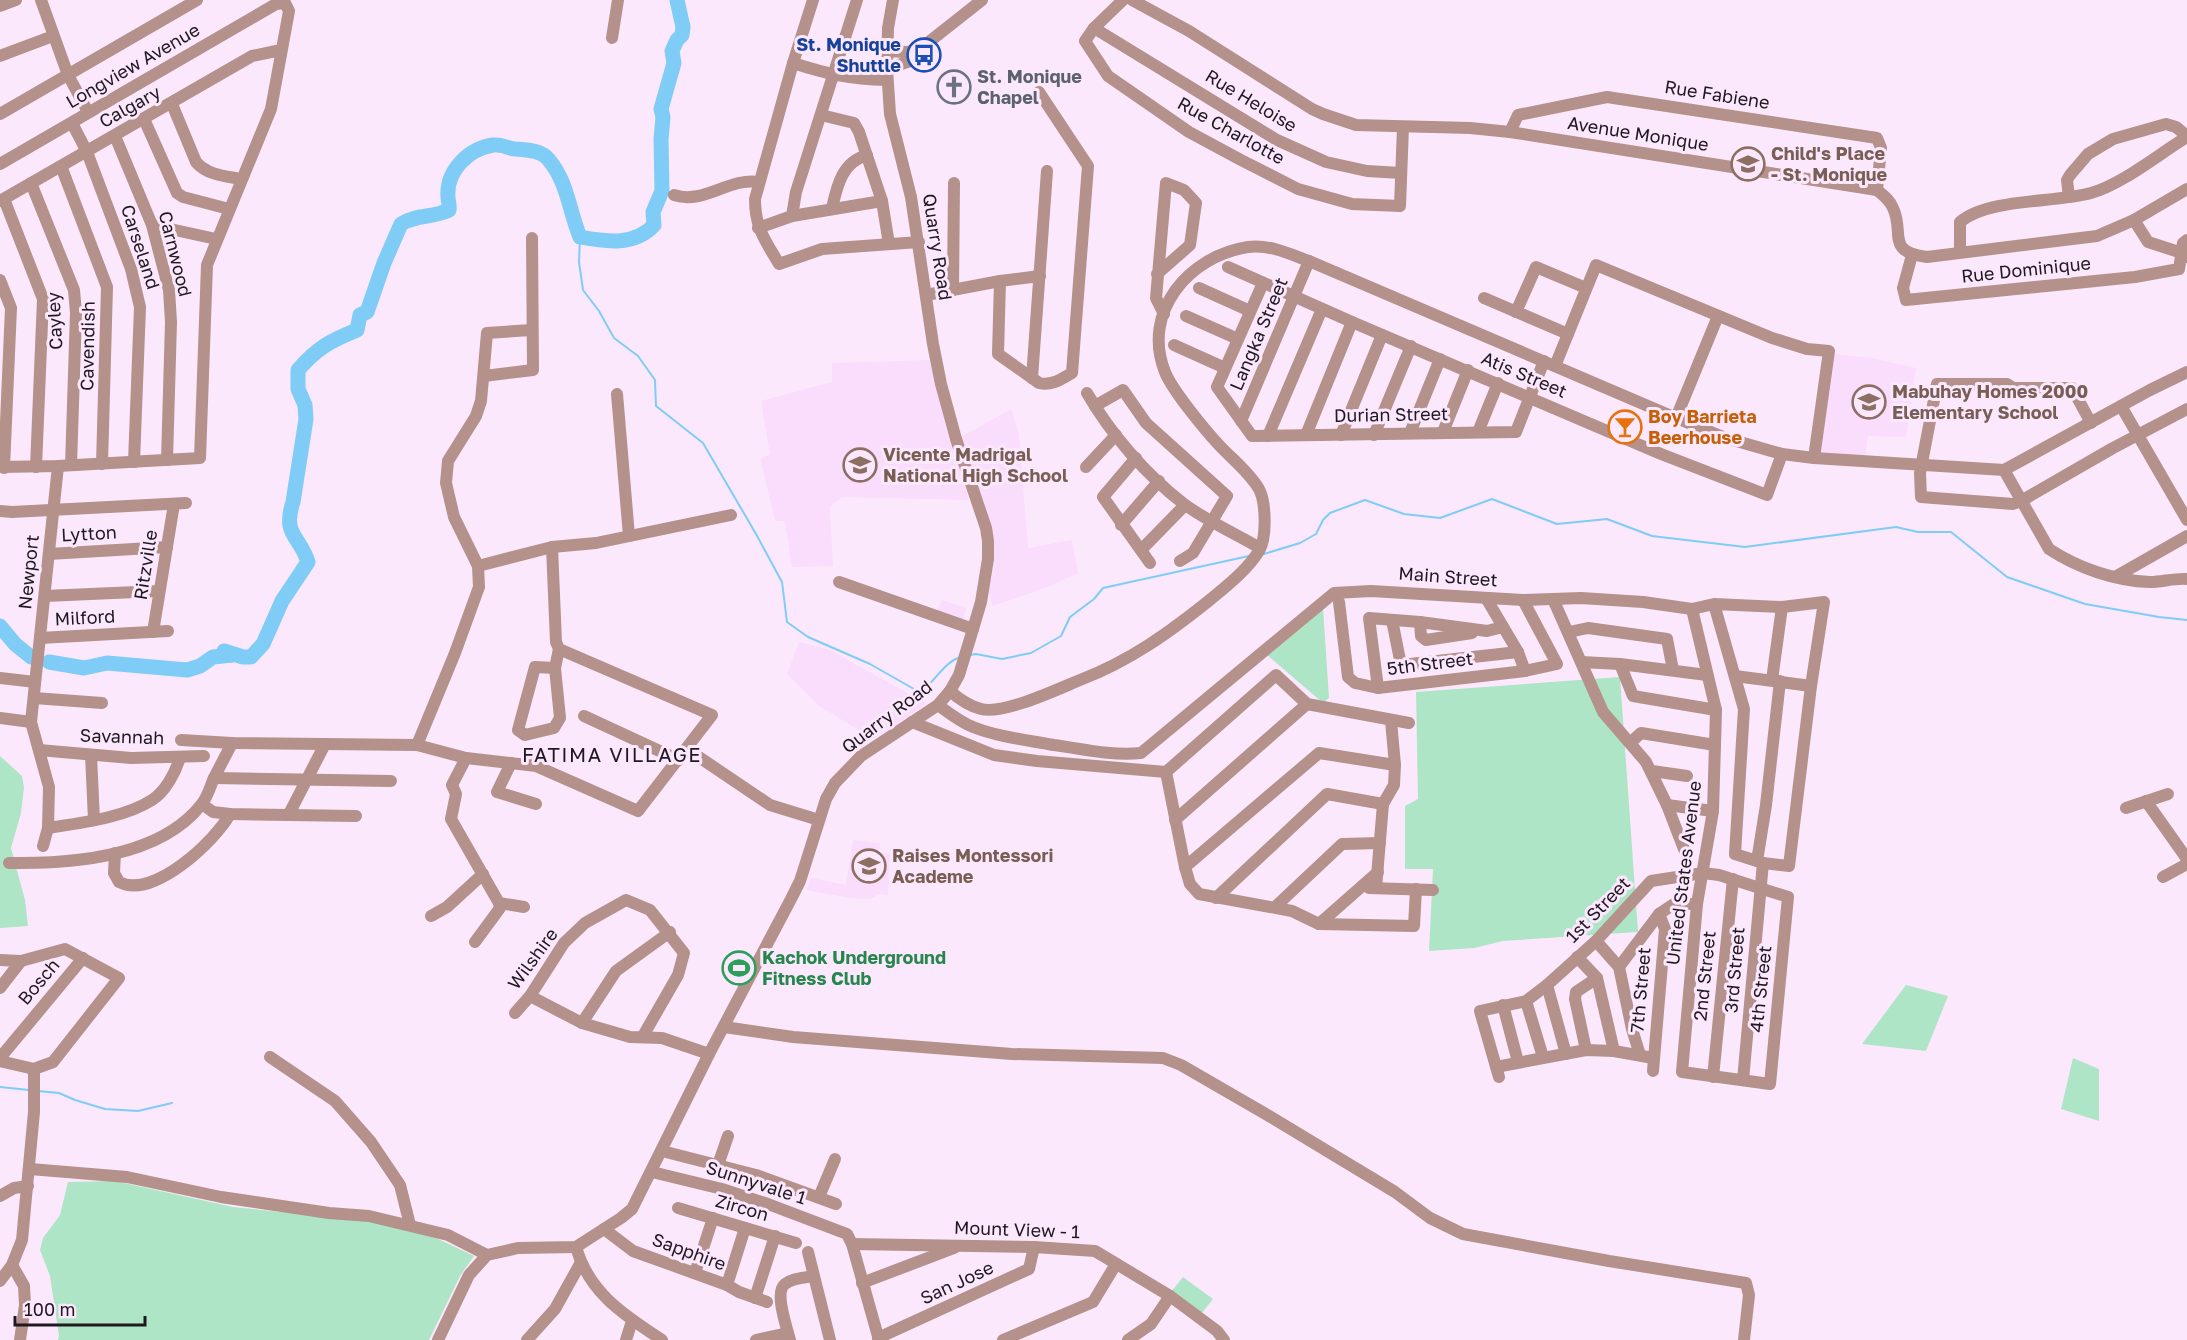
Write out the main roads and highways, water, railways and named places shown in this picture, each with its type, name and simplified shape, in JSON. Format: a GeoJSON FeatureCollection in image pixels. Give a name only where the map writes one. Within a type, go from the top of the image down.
{"type":"FeatureCollection","features":[{"type":"Feature","properties":{"kind":"waterway"},"geometry":{"type":"LineString","coordinates":[[232,655],[224,651],[251,657],[263,644],[282,601],[308,562],[293,535],[290,522],[306,419],[305,405],[298,389],[298,370],[324,346],[357,330],[360,315],[367,312],[384,263],[401,224],[449,210],[448,187],[460,163],[475,151],[493,145],[534,151],[549,160],[560,178],[580,237],[620,241],[638,236],[654,225],[653,212],[662,191],[663,117],[661,109],[674,63],[672,51],[682,35],[683,27],[677,0]]}},
{"type":"Feature","properties":{"kind":"waterway"},"geometry":{"type":"LineString","coordinates":[[580,237],[579,262],[583,290],[599,311],[614,338],[638,356],[655,380],[656,406],[703,443],[782,582],[787,622],[808,637],[870,664],[921,693],[944,668],[958,658]]}},
{"type":"Feature","properties":{"kind":"waterway"},"geometry":{"type":"LineString","coordinates":[[1264,554],[1300,543],[1316,534],[1323,520],[1330,513],[1365,500],[1404,514],[1440,518],[1492,499],[1557,524],[1607,519],[1652,536],[1745,547],[1896,527],[1918,532],[1951,532],[2007,577],[2085,604],[2187,620]]}},
{"type":"Feature","properties":{"kind":"waterway"},"geometry":{"type":"LineString","coordinates":[[970,655],[1002,659],[1031,653],[1061,636],[1070,617],[1094,599],[1103,588],[1249,556]]}},
{"type":"Feature","properties":{"kind":"waterway"},"geometry":{"type":"LineString","coordinates":[[0,626],[15,644],[31,657]]}},
{"type":"Feature","properties":{"kind":"waterway"},"geometry":{"type":"LineString","coordinates":[[49,662],[84,668],[107,663],[187,670],[200,666],[213,657],[232,655]]}},
{"type":"Feature","properties":{"kind":"waterway"},"geometry":{"type":"LineString","coordinates":[[0,1087],[29,1090]]}},
{"type":"Feature","properties":{"kind":"waterway"},"geometry":{"type":"LineString","coordinates":[[38,1091],[59,1093],[105,1109],[138,1111],[172,1103]]}},
{"type":"Feature","properties":{"kind":"place","name":"St. Monique Shuttle"},"geometry":{"type":"Point","coordinates":[924,55]}},
{"type":"Feature","properties":{"kind":"place","name":"St. Monique Chapel"},"geometry":{"type":"Point","coordinates":[954,87]}},
{"type":"Feature","properties":{"kind":"place","name":"Child's Place - St. Monique"},"geometry":{"type":"Point","coordinates":[1748,164]}},
{"type":"Feature","properties":{"kind":"place","name":"Mabuhay Homes 2000 Elementary School"},"geometry":{"type":"Point","coordinates":[1869,402]}},
{"type":"Feature","properties":{"kind":"place","name":"Boy Barrieta Beerhouse"},"geometry":{"type":"Point","coordinates":[1625,427]}},
{"type":"Feature","properties":{"kind":"place","name":"Vicente Madrigal National High School"},"geometry":{"type":"Point","coordinates":[860,465]}},
{"type":"Feature","properties":{"kind":"place","name":"Raises Montessori Academe"},"geometry":{"type":"Point","coordinates":[869,866]}},
{"type":"Feature","properties":{"kind":"place","name":"Kachok Underground Fitness Club"},"geometry":{"type":"Point","coordinates":[739,968]}},
{"type":"Feature","properties":{"kind":"district","name":"FATIMA VILLAGE"},"geometry":{"type":"Point","coordinates":[612,755]}}]}
